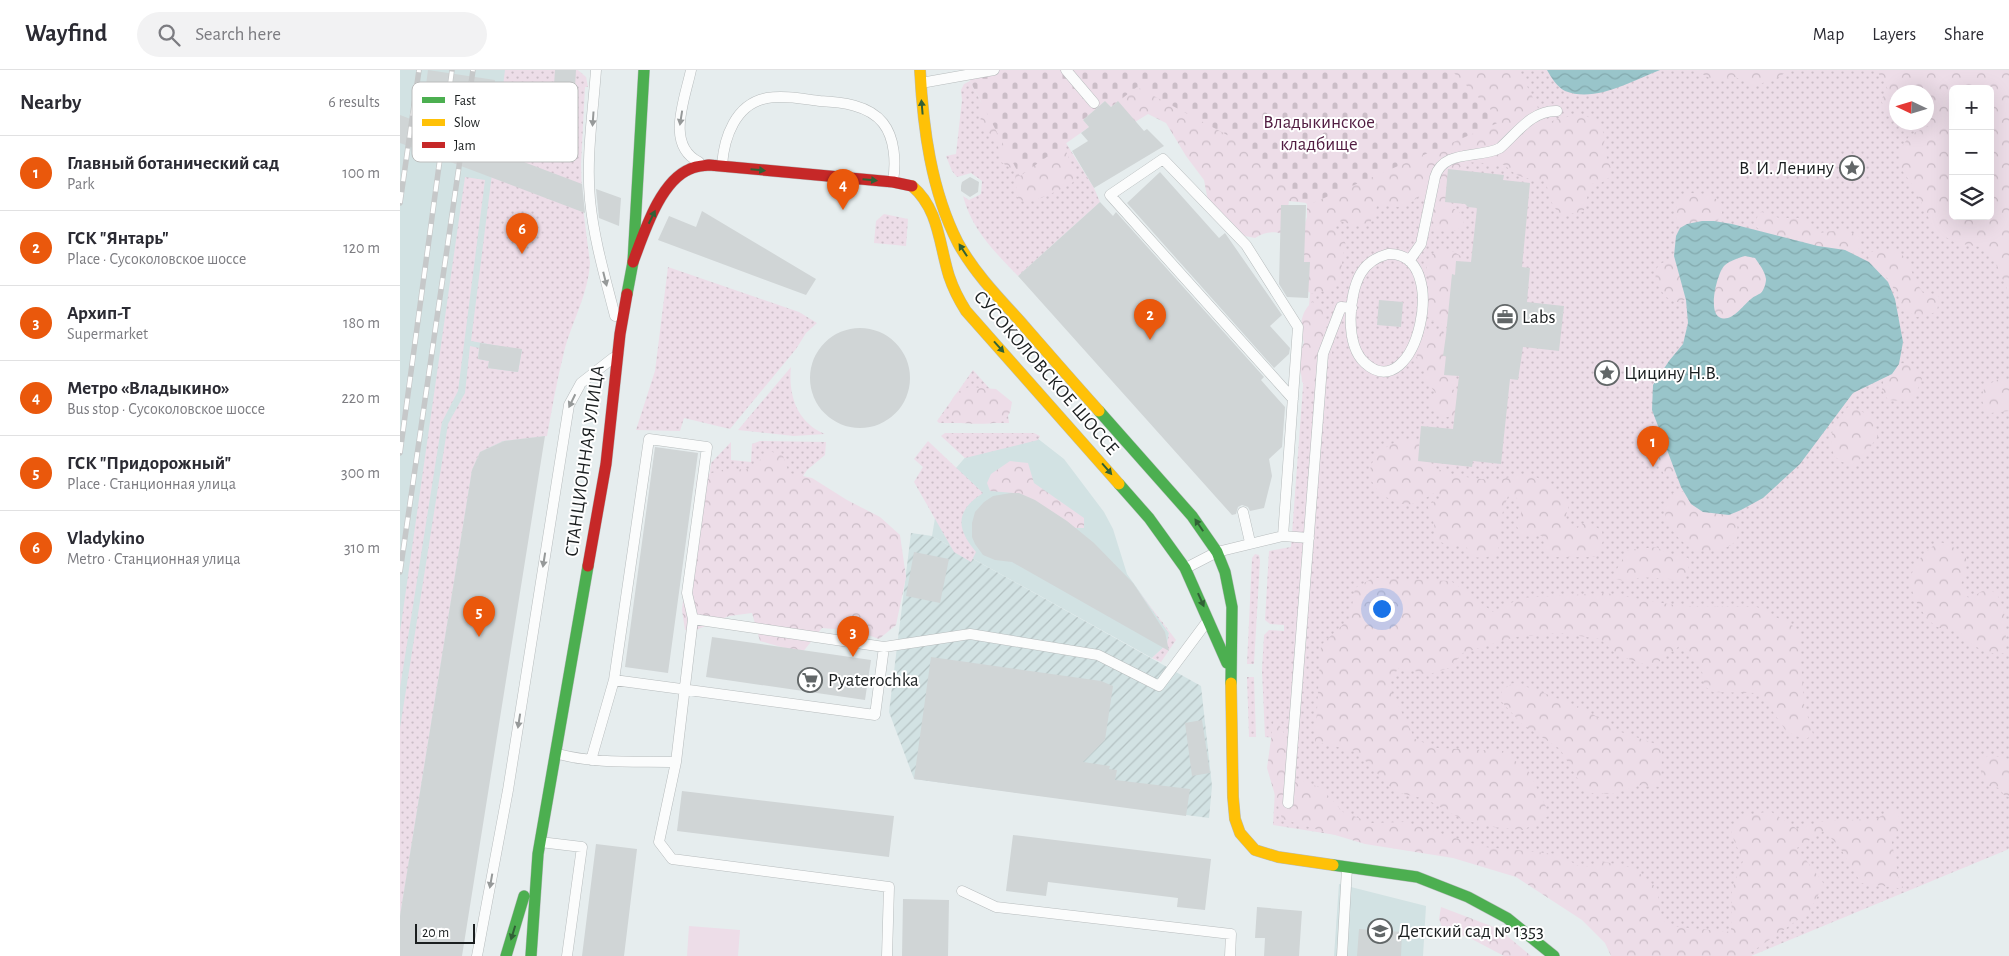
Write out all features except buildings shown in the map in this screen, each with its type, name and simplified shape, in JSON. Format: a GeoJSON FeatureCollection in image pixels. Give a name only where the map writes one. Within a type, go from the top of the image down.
{"type":"FeatureCollection","features":[{"type":"Feature","properties":{"kind":"street","name":"СТАНЦИОННАЯ УЛИЦА"},"geometry":{"type":"LineString","coordinates":[[531,956],[538,848],[606,464],[620,334],[633,262],[644,70]]}},
{"type":"Feature","properties":{"kind":"street","name":"СУСОКОЛОВСКОЕ ШОССЕ"},"geometry":{"type":"LineString","coordinates":[[920,70],[923,113],[943,205],[950,225],[965,253],[991,289],[1192,516],[1217,552],[1225,572],[1232,607],[1233,796],[1235,819],[1240,833],[1256,850],[1278,857],[1417,877],[1468,897],[1507,918],[1554,956]]}},
{"type":"Feature","properties":{"kind":"street"},"geometry":{"type":"LineString","coordinates":[[893,182],[916,174],[924,168],[929,144]]}},
{"type":"Feature","properties":{"kind":"street","name":"СУСОКОЛОВСКОЕ ШОССЕ"},"geometry":{"type":"LineString","coordinates":[[633,262],[665,192],[673,181],[686,170],[697,166],[722,166],[893,182],[911,186],[922,196],[930,210],[951,281],[966,311],[1149,518],[1185,568],[1231,671]]}},
{"type":"Feature","properties":{"kind":"street"},"geometry":{"type":"LineString","coordinates":[[966,311],[964,303],[970,291],[982,286],[991,289]]}},
{"type":"Feature","properties":{"kind":"street","name":"СТАНЦИОННАЯ УЛИЦА"},"geometry":{"type":"LineString","coordinates":[[506,956],[538,848]]}},
{"type":"Feature","properties":{"kind":"lane"},"geometry":{"type":"LineString","coordinates":[[596,70],[589,164],[590,200],[596,248],[620,334]]}},
{"type":"Feature","properties":{"kind":"lane"},"geometry":{"type":"LineString","coordinates":[[691,70],[680,120],[682,146],[687,154],[697,161],[709,165]]}},
{"type":"Feature","properties":{"kind":"lane"},"geometry":{"type":"LineString","coordinates":[[921,83],[994,70]]}},
{"type":"Feature","properties":{"kind":"lane"},"geometry":{"type":"LineString","coordinates":[[1066,70],[1094,103]]}},
{"type":"Feature","properties":{"kind":"lane"},"geometry":{"type":"LineString","coordinates":[[722,166],[723,148],[732,124],[754,103],[767,98],[781,97],[836,102],[865,110],[883,122],[893,144],[895,170],[893,182]]}},
{"type":"Feature","properties":{"kind":"lane"},"geometry":{"type":"LineString","coordinates":[[1409,261],[1420,248],[1435,177],[1441,165],[1450,159],[1496,150],[1536,116],[1548,111],[1557,111]]}},
{"type":"Feature","properties":{"kind":"lane"},"geometry":{"type":"LineString","coordinates":[[1283,536],[1293,399],[1298,328],[1246,245],[1163,159],[1110,196],[1293,399]]}},
{"type":"Feature","properties":{"kind":"lane"},"geometry":{"type":"LineString","coordinates":[[1390,254],[1401,256],[1415,268],[1420,280],[1422,313],[1415,344],[1409,355],[1400,365],[1382,371],[1372,368],[1362,360],[1353,339],[1352,308],[1358,279],[1370,262],[1378,257],[1390,254]]}},
{"type":"Feature","properties":{"kind":"lane"},"geometry":{"type":"LineString","coordinates":[[1288,803],[1323,354],[1340,307],[1352,308]]}},
{"type":"Feature","properties":{"kind":"lane"},"geometry":{"type":"LineString","coordinates":[[477,956],[508,790],[568,405],[581,383],[618,354]]}},
{"type":"Feature","properties":{"kind":"lane"},"geometry":{"type":"LineString","coordinates":[[591,760],[614,680],[649,439],[707,447],[687,593],[694,619],[676,762],[659,842],[672,859],[889,887],[887,956]]}},
{"type":"Feature","properties":{"kind":"lane"},"geometry":{"type":"LineString","coordinates":[[1243,512],[1250,542]]}},
{"type":"Feature","properties":{"kind":"lane"},"geometry":{"type":"LineString","coordinates":[[1185,568],[1217,552],[1250,542],[1283,536],[1309,538]]}},
{"type":"Feature","properties":{"kind":"lane"},"geometry":{"type":"LineString","coordinates":[[694,619],[884,647],[970,634],[1098,655],[1159,686],[1209,619]]}},
{"type":"Feature","properties":{"kind":"lane"},"geometry":{"type":"LineString","coordinates":[[614,680],[875,715],[884,647]]}},
{"type":"Feature","properties":{"kind":"lane"},"geometry":{"type":"LineString","coordinates":[[554,753],[576,759],[676,762]]}},
{"type":"Feature","properties":{"kind":"lane"},"geometry":{"type":"LineString","coordinates":[[538,848],[582,847],[568,956]]}},
{"type":"Feature","properties":{"kind":"lane"},"geometry":{"type":"LineString","coordinates":[[1342,956],[1347,867]]}},
{"type":"Feature","properties":{"kind":"lane"},"geometry":{"type":"LineString","coordinates":[[962,890],[996,907],[1231,934],[1230,956]]}},
{"type":"Feature","properties":{"kind":"shaded area"},"geometry":{"type":"Polygon","coordinates":[[[400,70],[547,70],[547,82],[412,82],[412,162],[544,162],[534,437],[504,441],[480,452],[472,470],[400,916],[400,70]]]}},
{"type":"Feature","properties":{"kind":"shaded area"},"geometry":{"type":"Polygon","coordinates":[[[1037,438],[1064,459],[1104,512],[1113,529],[1127,574],[1169,633],[1167,644],[1152,658],[932,536],[936,512],[950,475],[969,453],[1037,438]]]}},
{"type":"Feature","properties":{"kind":"shaded area"},"geometry":{"type":"Polygon","coordinates":[[[911,533],[932,536],[1201,686],[1212,786],[1209,818],[914,779],[889,712],[911,533]]]}},
{"type":"Feature","properties":{"kind":"shaded area","name":"Детский сад № 1353"},"geometry":{"type":"Polygon","coordinates":[[[1339,884],[1426,906],[1423,956],[1334,956],[1339,884]]]}},
{"type":"Feature","properties":{"kind":"green space"},"geometry":{"type":"Polygon","coordinates":[[[505,70],[578,70],[586,77],[588,87],[585,87],[581,164],[582,200],[590,263],[589,275],[564,352],[547,436],[503,441],[480,452],[472,470],[400,916],[400,728],[448,424],[465,393],[470,346],[479,348],[478,359],[489,361],[488,368],[518,372],[522,350],[471,341],[493,162],[578,162],[578,82],[503,82],[505,70]]]}},
{"type":"Feature","properties":{"kind":"green space","name":"Владыкинское кладбище"},"geometry":{"type":"Polygon","coordinates":[[[967,70],[1451,70],[1502,121],[1308,205],[1231,137],[1137,87],[1111,107],[1105,101],[1083,120],[1089,127],[1020,176],[970,81],[967,70]]]}},
{"type":"Feature","properties":{"kind":"green space"},"geometry":{"type":"Polygon","coordinates":[[[1086,70],[1519,70],[1541,114],[1549,122],[1569,116],[1581,116],[1600,122],[1605,138],[1603,148],[1611,168],[1610,177],[1601,183],[1591,184],[1583,212],[1561,215],[1550,199],[1546,180],[1529,179],[1519,176],[1505,165],[1467,162],[1450,175],[1445,192],[1447,204],[1463,215],[1464,225],[1450,232],[1435,229],[1430,208],[1421,195],[1409,204],[1398,207],[1378,204],[1370,223],[1354,225],[1335,220],[1334,230],[1342,235],[1346,245],[1340,276],[1338,282],[1333,286],[1313,294],[1303,289],[1299,241],[1307,217],[1307,203],[1289,201],[1284,234],[1269,233],[1255,238],[1245,236],[1208,201],[1204,180],[1186,156],[1166,123],[1148,114],[1135,122],[1113,106],[1095,98],[1086,70]]]}},
{"type":"Feature","properties":{"kind":"green space"},"geometry":{"type":"Polygon","coordinates":[[[1451,70],[2009,70],[2009,849],[1751,956],[1673,956],[1645,884],[1273,825],[1278,738],[1265,737],[1262,670],[1264,635],[1269,630],[1284,631],[1284,625],[1270,624],[1265,620],[1269,551],[1291,547],[1313,253],[1308,205],[1451,70]]]}},
{"type":"Feature","properties":{"kind":"green space"},"geometry":{"type":"Polygon","coordinates":[[[1695,70],[1786,71],[1781,76],[1755,86],[1735,77],[1715,81],[1695,70]]]}},
{"type":"Feature","properties":{"kind":"green space"},"geometry":{"type":"Polygon","coordinates":[[[1879,70],[2009,70],[2009,293],[1993,258],[1981,247],[1956,243],[1940,234],[1933,227],[1914,187],[1901,169],[1901,148],[1910,135],[1920,130],[1934,130],[1934,85],[1889,85],[1889,111],[1884,109],[1881,99],[1888,91],[1885,81],[1878,73],[1879,70]]]}},
{"type":"Feature","properties":{"kind":"green space"},"geometry":{"type":"Polygon","coordinates":[[[970,81],[1020,176],[1066,143],[1094,188],[1100,202],[1018,276],[978,230],[967,208],[963,196],[969,200],[981,194],[982,181],[971,173],[957,177],[952,171],[946,156],[956,154],[962,100],[961,90],[964,84],[970,81]]]}},
{"type":"Feature","properties":{"kind":"green space"},"geometry":{"type":"Polygon","coordinates":[[[983,101],[1066,137],[1066,151],[1075,174],[1075,180],[1071,184],[1036,200],[1022,201],[1017,198],[1015,171],[1001,162],[997,140],[981,126],[980,105],[983,101]]]}},
{"type":"Feature","properties":{"kind":"green space"},"geometry":{"type":"Polygon","coordinates":[[[465,177],[485,180],[458,391],[442,422],[400,688],[400,632],[465,177]]]}},
{"type":"Feature","properties":{"kind":"green space"},"geometry":{"type":"Polygon","coordinates":[[[1690,193],[1705,194],[1722,204],[1722,214],[1716,223],[1691,232],[1680,228],[1675,212],[1676,208],[1690,193]]]}},
{"type":"Feature","properties":{"kind":"green space"},"geometry":{"type":"Polygon","coordinates":[[[1762,212],[1779,218],[1803,218],[1820,233],[1850,232],[1860,237],[1861,247],[1852,254],[1810,245],[1795,238],[1769,237],[1755,226],[1758,214],[1762,212]]]}},
{"type":"Feature","properties":{"kind":"green space"},"geometry":{"type":"Polygon","coordinates":[[[884,214],[908,219],[906,246],[874,243],[876,221],[884,214]]]}},
{"type":"Feature","properties":{"kind":"green space"},"geometry":{"type":"Polygon","coordinates":[[[1440,248],[1457,254],[1470,267],[1455,313],[1445,325],[1431,320],[1427,316],[1424,304],[1429,283],[1426,262],[1440,248]]]}},
{"type":"Feature","properties":{"kind":"green space"},"geometry":{"type":"Polygon","coordinates":[[[1887,249],[1903,255],[1923,293],[1935,294],[1939,297],[1937,312],[1917,317],[1906,310],[1888,279],[1872,265],[1868,256],[1869,253],[1874,251],[1887,249]]]}},
{"type":"Feature","properties":{"kind":"green space"},"geometry":{"type":"Polygon","coordinates":[[[1745,256],[1755,258],[1762,268],[1766,279],[1764,288],[1761,293],[1752,298],[1732,316],[1728,318],[1719,317],[1714,308],[1714,300],[1721,271],[1734,260],[1745,256]]]}},
{"type":"Feature","properties":{"kind":"green space"},"geometry":{"type":"Polygon","coordinates":[[[1682,260],[1697,293],[1678,302],[1668,298],[1663,293],[1656,280],[1656,273],[1657,268],[1662,263],[1682,260]]]}},
{"type":"Feature","properties":{"kind":"green space"},"geometry":{"type":"Polygon","coordinates":[[[668,267],[799,312],[817,323],[806,333],[796,349],[730,429],[684,418],[680,431],[636,430],[655,371],[668,267]]]}},
{"type":"Feature","properties":{"kind":"green space"},"geometry":{"type":"Polygon","coordinates":[[[1312,302],[1321,305],[1325,309],[1324,325],[1331,339],[1332,355],[1319,365],[1320,385],[1308,387],[1302,382],[1299,359],[1304,342],[1301,332],[1303,315],[1312,302]]]}},
{"type":"Feature","properties":{"kind":"green space"},"geometry":{"type":"Polygon","coordinates":[[[1426,330],[1448,335],[1455,379],[1453,389],[1460,400],[1459,415],[1442,418],[1430,406],[1429,401],[1435,392],[1425,380],[1427,372],[1422,368],[1417,358],[1419,340],[1426,330]]]}},
{"type":"Feature","properties":{"kind":"green space"},"geometry":{"type":"Polygon","coordinates":[[[1903,363],[1918,370],[1922,379],[1914,396],[1911,398],[1902,401],[1888,400],[1882,390],[1885,369],[1903,363]]]}},
{"type":"Feature","properties":{"kind":"green space"},"geometry":{"type":"Polygon","coordinates":[[[791,367],[791,388],[796,407],[807,423],[825,434],[794,436],[738,430],[791,367]]]}},
{"type":"Feature","properties":{"kind":"green space"},"geometry":{"type":"Polygon","coordinates":[[[973,370],[1007,408],[1009,423],[939,423],[937,421],[973,370]]]}},
{"type":"Feature","properties":{"kind":"green space"},"geometry":{"type":"Polygon","coordinates":[[[1999,379],[2006,380],[2009,383],[2009,411],[1991,413],[1985,408],[1981,398],[1985,386],[1999,379]]]}},
{"type":"Feature","properties":{"kind":"green space"},"geometry":{"type":"Polygon","coordinates":[[[969,387],[996,389],[1012,402],[1011,410],[1006,418],[993,423],[977,424],[956,423],[952,421],[950,409],[952,399],[958,392],[969,387]]]}},
{"type":"Feature","properties":{"kind":"green space"},"geometry":{"type":"Polygon","coordinates":[[[1848,407],[1869,416],[1875,423],[1878,436],[1864,456],[1852,465],[1842,462],[1834,456],[1831,443],[1833,426],[1848,407]]]}},
{"type":"Feature","properties":{"kind":"green space"},"geometry":{"type":"Polygon","coordinates":[[[945,433],[1034,433],[1040,436],[1038,440],[965,458],[941,436],[945,433]]]}},
{"type":"Feature","properties":{"kind":"green space"},"geometry":{"type":"Polygon","coordinates":[[[1414,438],[1418,441],[1425,463],[1442,471],[1477,479],[1495,480],[1525,474],[1550,484],[1568,503],[1566,517],[1570,527],[1586,523],[1602,531],[1603,541],[1596,557],[1555,557],[1546,551],[1542,536],[1521,534],[1515,523],[1522,512],[1519,501],[1513,494],[1508,496],[1502,513],[1499,547],[1493,555],[1484,558],[1473,557],[1464,544],[1449,545],[1436,539],[1434,524],[1428,507],[1431,503],[1441,499],[1440,495],[1436,492],[1412,504],[1398,503],[1386,497],[1376,488],[1371,478],[1371,468],[1374,459],[1381,451],[1402,440],[1414,438]]]}},
{"type":"Feature","properties":{"kind":"green space"},"geometry":{"type":"Polygon","coordinates":[[[760,441],[826,442],[825,455],[807,470],[757,546],[694,590],[711,463],[731,442],[731,460],[751,462],[752,444],[760,441]]]}},
{"type":"Feature","properties":{"kind":"green space"},"geometry":{"type":"Polygon","coordinates":[[[928,441],[983,493],[967,506],[963,513],[962,528],[969,543],[976,552],[971,562],[954,552],[914,482],[923,467],[914,459],[928,441]]]}},
{"type":"Feature","properties":{"kind":"green space"},"geometry":{"type":"Polygon","coordinates":[[[1675,446],[1685,468],[1676,477],[1665,475],[1659,465],[1659,451],[1661,447],[1675,446]]]}},
{"type":"Feature","properties":{"kind":"green space"},"geometry":{"type":"Polygon","coordinates":[[[770,451],[783,456],[789,473],[812,478],[847,500],[880,517],[900,535],[906,577],[896,625],[879,639],[857,631],[822,628],[802,653],[760,641],[752,613],[729,616],[696,630],[685,630],[682,610],[697,478],[721,470],[750,469],[770,451]]]}},
{"type":"Feature","properties":{"kind":"green space"},"geometry":{"type":"Polygon","coordinates":[[[1010,461],[1028,463],[1034,483],[1084,518],[1084,528],[1074,528],[1014,493],[990,491],[987,483],[991,474],[1010,461]]]}},
{"type":"Feature","properties":{"kind":"green space"},"geometry":{"type":"Polygon","coordinates":[[[1679,491],[1731,504],[1738,530],[1736,540],[1724,548],[1709,551],[1694,549],[1684,543],[1668,525],[1665,517],[1670,494],[1679,491]]]}},
{"type":"Feature","properties":{"kind":"green space"},"geometry":{"type":"Polygon","coordinates":[[[1940,542],[1950,545],[1966,556],[1966,566],[1961,585],[1967,597],[1972,598],[1983,591],[1992,591],[1998,597],[2003,607],[2005,619],[2004,653],[1995,654],[1986,651],[1969,642],[1958,631],[1936,626],[1920,608],[1912,588],[1911,576],[1922,556],[1940,542]]]}},
{"type":"Feature","properties":{"kind":"green space"},"geometry":{"type":"Polygon","coordinates":[[[1657,547],[1668,553],[1688,558],[1689,573],[1681,580],[1641,577],[1628,582],[1616,579],[1614,574],[1628,550],[1657,547]]]}},
{"type":"Feature","properties":{"kind":"green space"},"geometry":{"type":"Polygon","coordinates":[[[1255,554],[1259,555],[1260,560],[1254,664],[1247,664],[1252,558],[1255,554]]]}},
{"type":"Feature","properties":{"kind":"green space"},"geometry":{"type":"Polygon","coordinates":[[[1373,578],[1451,581],[1493,612],[1521,598],[1605,593],[1680,606],[1757,607],[1793,626],[1799,635],[1804,704],[1813,734],[1805,740],[1786,731],[1763,697],[1755,693],[1713,692],[1704,686],[1701,664],[1682,644],[1652,667],[1617,655],[1600,639],[1559,633],[1515,637],[1463,653],[1449,668],[1430,674],[1399,668],[1387,683],[1415,739],[1437,748],[1503,751],[1529,772],[1550,815],[1523,830],[1493,827],[1463,820],[1426,799],[1395,792],[1356,751],[1315,742],[1321,645],[1350,618],[1355,588],[1373,578]]]}},
{"type":"Feature","properties":{"kind":"green space"},"geometry":{"type":"Polygon","coordinates":[[[1134,585],[1176,640],[1161,662],[1152,658],[1167,644],[1169,633],[1134,585]]]}},
{"type":"Feature","properties":{"kind":"green space"},"geometry":{"type":"Polygon","coordinates":[[[1247,677],[1254,677],[1256,737],[1249,737],[1247,677]]]}},
{"type":"Feature","properties":{"kind":"green space"},"geometry":{"type":"Polygon","coordinates":[[[1513,683],[1534,689],[1586,710],[1621,732],[1662,746],[1661,787],[1641,785],[1612,794],[1591,793],[1582,786],[1560,749],[1522,724],[1500,700],[1502,690],[1513,683]]]}},
{"type":"Feature","properties":{"kind":"green space"},"geometry":{"type":"Polygon","coordinates":[[[1274,717],[1290,743],[1293,777],[1321,788],[1343,812],[1372,823],[1404,822],[1484,847],[1556,854],[1583,868],[1601,861],[1633,868],[1657,888],[1661,918],[1668,926],[1731,932],[1732,889],[1743,861],[1731,833],[1740,817],[1770,811],[1797,829],[1824,821],[1876,819],[1893,809],[1900,818],[1900,829],[1891,838],[1899,879],[1903,888],[1912,890],[1861,883],[1839,846],[1824,831],[1797,848],[1824,884],[1809,912],[1746,956],[1611,956],[1605,943],[1582,920],[1516,877],[1453,858],[1365,844],[1282,819],[1267,768],[1274,717]]]}},
{"type":"Feature","properties":{"kind":"green space"},"geometry":{"type":"Polygon","coordinates":[[[1989,755],[2009,759],[2009,797],[2004,795],[1999,788],[1989,786],[1981,772],[1980,762],[1989,755]]]}},
{"type":"Feature","properties":{"kind":"green space"},"geometry":{"type":"Polygon","coordinates":[[[1441,907],[1499,929],[1531,956],[1504,956],[1466,936],[1445,935],[1439,919],[1441,907]]]}},
{"type":"Feature","properties":{"kind":"green space"},"geometry":{"type":"Polygon","coordinates":[[[689,926],[740,930],[738,956],[687,956],[689,926]]]}},
{"type":"Feature","properties":{"kind":"water"},"geometry":{"type":"Polygon","coordinates":[[[1547,70],[1660,70],[1626,85],[1601,93],[1577,94],[1562,89],[1552,79],[1547,70]]]}},
{"type":"Feature","properties":{"kind":"water"},"geometry":{"type":"Polygon","coordinates":[[[1714,221],[1732,224],[1818,246],[1845,250],[1869,262],[1888,282],[1895,299],[1903,342],[1899,364],[1892,374],[1853,393],[1800,464],[1763,498],[1729,515],[1703,512],[1691,504],[1681,487],[1652,410],[1653,385],[1683,344],[1688,323],[1686,300],[1674,256],[1676,236],[1680,228],[1687,224],[1714,221]],[[1745,256],[1731,261],[1721,270],[1716,284],[1714,300],[1714,308],[1719,317],[1728,318],[1732,316],[1752,298],[1762,292],[1766,279],[1762,268],[1755,258],[1745,256]]]}},
{"type":"Feature","properties":{"kind":"railway"},"geometry":{"type":"LineString","coordinates":[[417,82],[419,70]]}},
{"type":"Feature","properties":{"kind":"railway"},"geometry":{"type":"LineString","coordinates":[[450,82],[452,70]]}},
{"type":"Feature","properties":{"kind":"railway"},"geometry":{"type":"LineString","coordinates":[[471,82],[473,70]]}},
{"type":"Feature","properties":{"kind":"railway"},"geometry":{"type":"LineString","coordinates":[[400,203],[412,119]]}},
{"type":"Feature","properties":{"kind":"railway"},"geometry":{"type":"LineString","coordinates":[[400,453],[440,162]]}},
{"type":"Feature","properties":{"kind":"railway"},"geometry":{"type":"LineString","coordinates":[[400,572],[460,162]]}},
{"type":"Feature","properties":{"kind":"traffic: fast"},"geometry":{"type":"LineString","coordinates":[[627,294],[633,262],[644,70]]}},
{"type":"Feature","properties":{"kind":"traffic: fast"},"geometry":{"type":"LineString","coordinates":[[1099,411],[1192,516],[1217,552],[1225,572],[1232,607],[1231,683]]}},
{"type":"Feature","properties":{"kind":"traffic: fast"},"geometry":{"type":"LineString","coordinates":[[1119,484],[1149,518],[1185,568],[1227,663]]}},
{"type":"Feature","properties":{"kind":"traffic: fast"},"geometry":{"type":"LineString","coordinates":[[531,956],[538,854],[588,566]]}},
{"type":"Feature","properties":{"kind":"traffic: fast"},"geometry":{"type":"LineString","coordinates":[[1333,865],[1417,877],[1468,897],[1507,918],[1554,956]]}},
{"type":"Feature","properties":{"kind":"traffic: fast"},"geometry":{"type":"LineString","coordinates":[[506,956],[524,896]]}},
{"type":"Feature","properties":{"kind":"traffic: slow"},"geometry":{"type":"LineString","coordinates":[[920,70],[923,114],[930,158],[941,202],[958,243],[986,283],[1099,411]]}},
{"type":"Feature","properties":{"kind":"traffic: slow"},"geometry":{"type":"LineString","coordinates":[[912,186],[921,195],[933,216],[949,276],[956,294],[966,311],[1119,484]]}},
{"type":"Feature","properties":{"kind":"traffic: slow"},"geometry":{"type":"LineString","coordinates":[[1231,683],[1233,797],[1235,819],[1240,833],[1255,850],[1278,857],[1333,865]]}},
{"type":"Feature","properties":{"kind":"traffic: jam"},"geometry":{"type":"LineString","coordinates":[[633,262],[654,209],[662,196],[679,175],[695,167],[709,165],[893,182],[912,186]]}},
{"type":"Feature","properties":{"kind":"traffic: jam"},"geometry":{"type":"LineString","coordinates":[[588,566],[606,464],[620,334],[627,294]]}},
{"type":"Feature","properties":{"kind":"place","name":"В. И. Ленину"},"geometry":{"type":"Point","coordinates":[1852,168]}},
{"type":"Feature","properties":{"kind":"place","name":"Метро «Владыкино»"},"geometry":{"type":"Point","coordinates":[843,210]}},
{"type":"Feature","properties":{"kind":"place","name":"Vladykino"},"geometry":{"type":"Point","coordinates":[522,254]}},
{"type":"Feature","properties":{"kind":"place","name":"Labs"},"geometry":{"type":"Point","coordinates":[1505,317]}},
{"type":"Feature","properties":{"kind":"place","name":"ГСК \"Янтарь\""},"geometry":{"type":"Point","coordinates":[1150,340]}},
{"type":"Feature","properties":{"kind":"place","name":"Цицину Н.В."},"geometry":{"type":"Point","coordinates":[1607,373]}},
{"type":"Feature","properties":{"kind":"place","name":"Главный ботанический сад"},"geometry":{"type":"Point","coordinates":[1653,467]}},
{"type":"Feature","properties":{"kind":"place","name":"ГСК \"Придорожный\""},"geometry":{"type":"Point","coordinates":[479,637]}},
{"type":"Feature","properties":{"kind":"place","name":"Архип-Т"},"geometry":{"type":"Point","coordinates":[853,657]}},
{"type":"Feature","properties":{"kind":"place","name":"Pyaterochka"},"geometry":{"type":"Point","coordinates":[810,680]}},
{"type":"Feature","properties":{"kind":"place","name":"Детский сад № 1353"},"geometry":{"type":"Point","coordinates":[1380,931]}}]}
